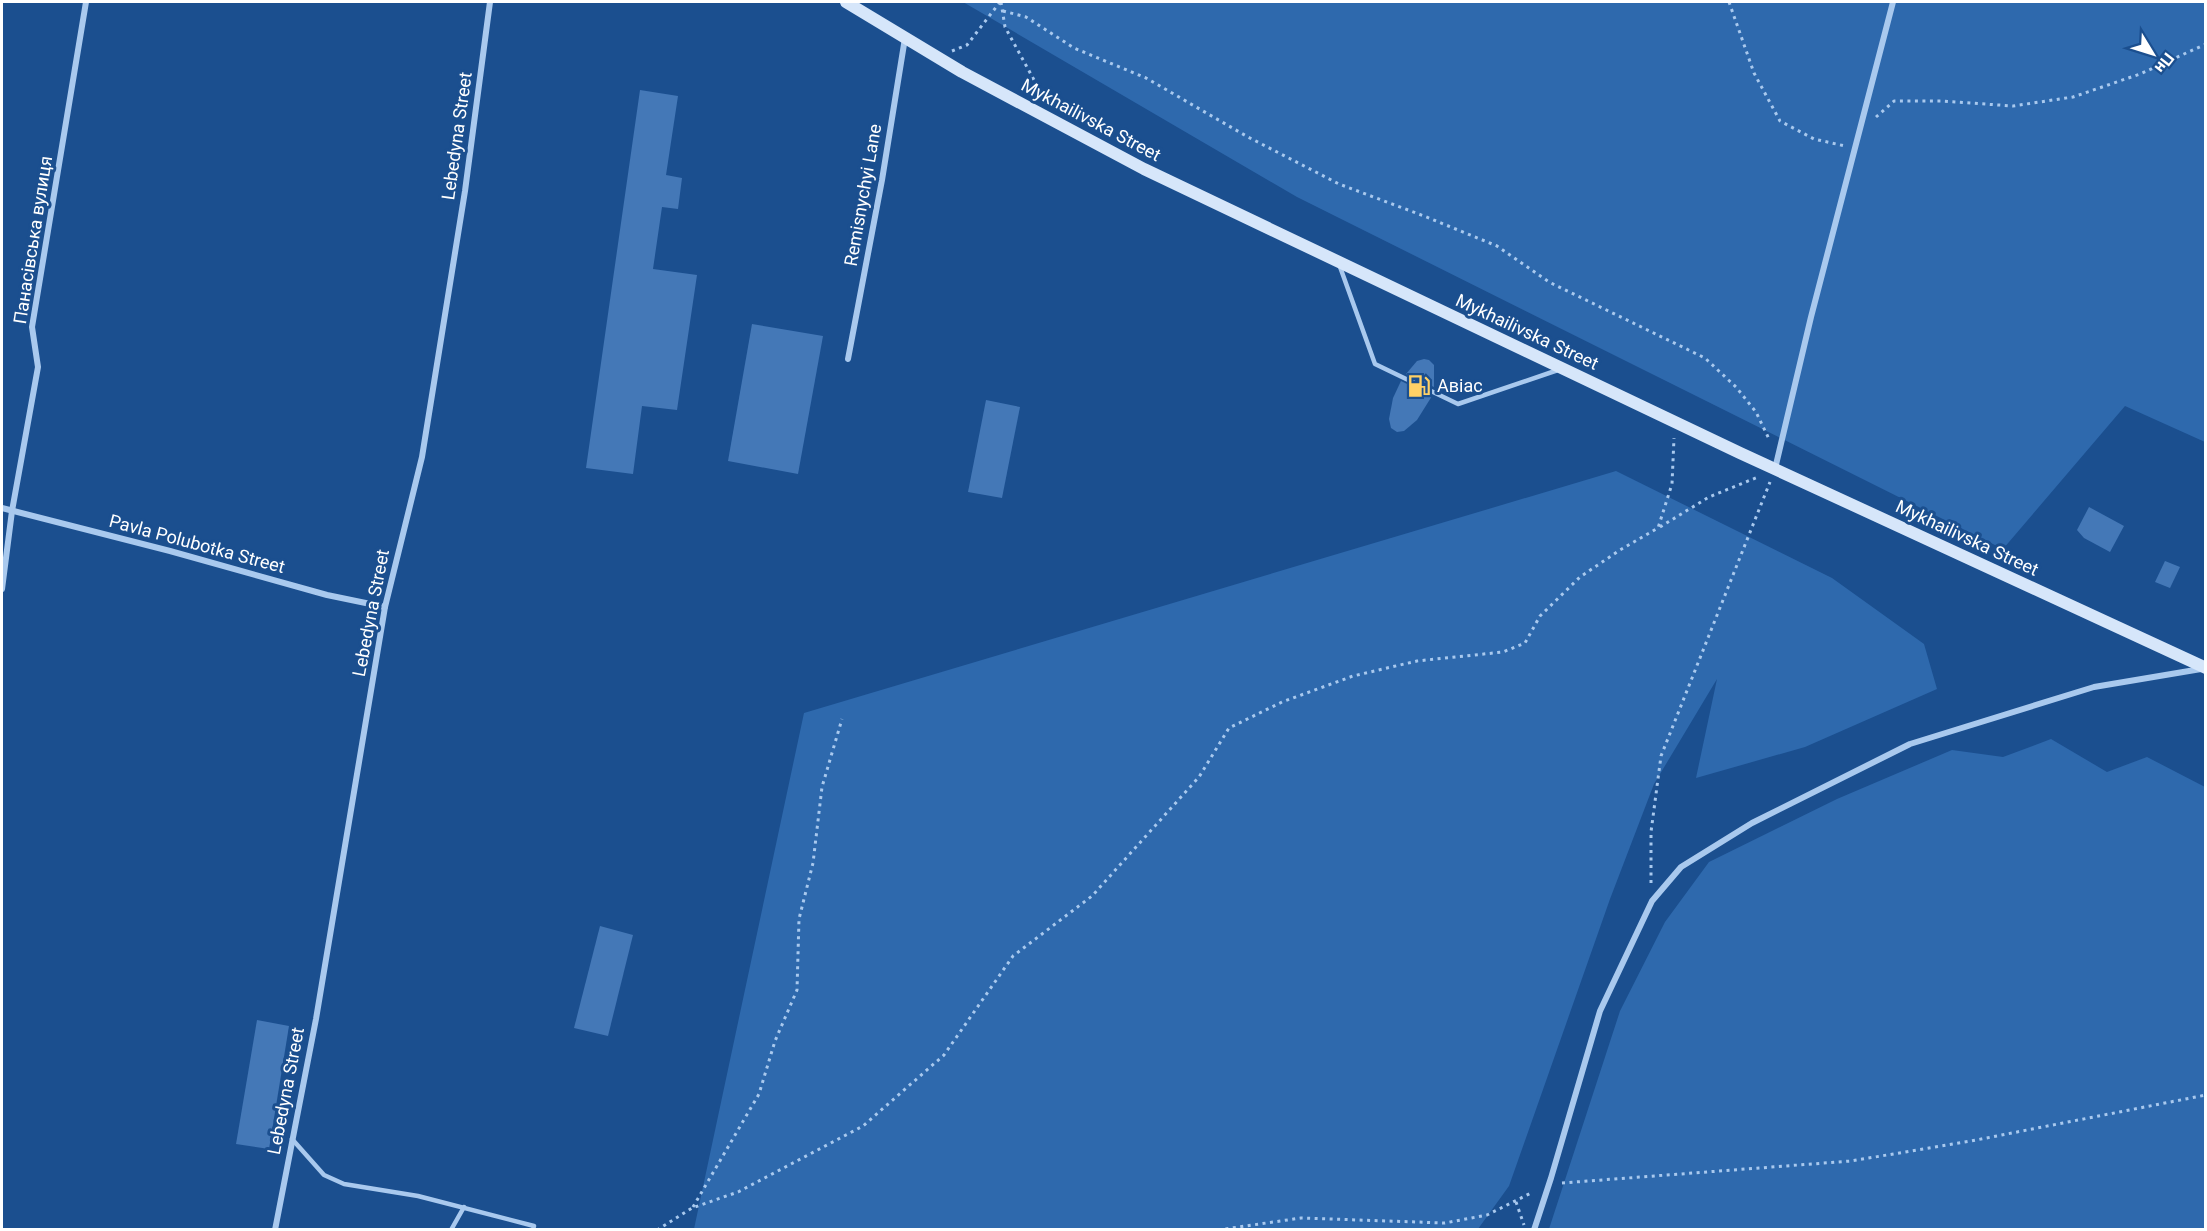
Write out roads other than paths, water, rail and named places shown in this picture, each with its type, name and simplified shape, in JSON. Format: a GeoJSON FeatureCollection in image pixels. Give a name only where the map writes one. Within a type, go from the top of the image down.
{"type":"FeatureCollection","features":[{"type":"Feature","properties":{"kind":"main road","name":"Mykhailivska Street"},"geometry":{"type":"LineString","coordinates":[[846,2],[962,72],[1144,169],[1775,470],[2205,668]]}},
{"type":"Feature","properties":{"kind":"street","name":"Панасівська вулиця"},"geometry":{"type":"LineString","coordinates":[[2,589],[12,511],[38,367],[32,327],[86,2]]}},
{"type":"Feature","properties":{"kind":"street","name":"Lebedyna Street"},"geometry":{"type":"LineString","coordinates":[[275,1230],[316,1019],[385,607],[422,457],[465,191],[490,2]]}},
{"type":"Feature","properties":{"kind":"street"},"geometry":{"type":"LineString","coordinates":[[1775,470],[1810,317],[1893,2]]}},
{"type":"Feature","properties":{"kind":"street","name":"Remisnychyi Lane"},"geometry":{"type":"LineString","coordinates":[[848,358],[882,180],[906,37]]}},
{"type":"Feature","properties":{"kind":"street","name":"Pavla Polubotka Street"},"geometry":{"type":"LineString","coordinates":[[2,508],[170,551],[327,595],[385,607]]}},
{"type":"Feature","properties":{"kind":"street"},"geometry":{"type":"LineString","coordinates":[[1534,1230],[1600,1011],[1652,901],[1681,867],[1752,823],[1910,744],[2094,687],[2205,668]]}},
{"type":"Feature","properties":{"kind":"lane"},"geometry":{"type":"LineString","coordinates":[[1339,264],[1375,364],[1458,404],[1563,369]]}},
{"type":"Feature","properties":{"kind":"lane"},"geometry":{"type":"LineString","coordinates":[[292,1139],[324,1175],[344,1184],[418,1196],[464,1207],[534,1226],[533,1230]]}},
{"type":"Feature","properties":{"kind":"lane"},"geometry":{"type":"LineString","coordinates":[[451,1230],[464,1207]]}},
{"type":"Feature","properties":{"kind":"place","name":"Авіас"},"geometry":{"type":"Point","coordinates":[1419,386]}}]}
